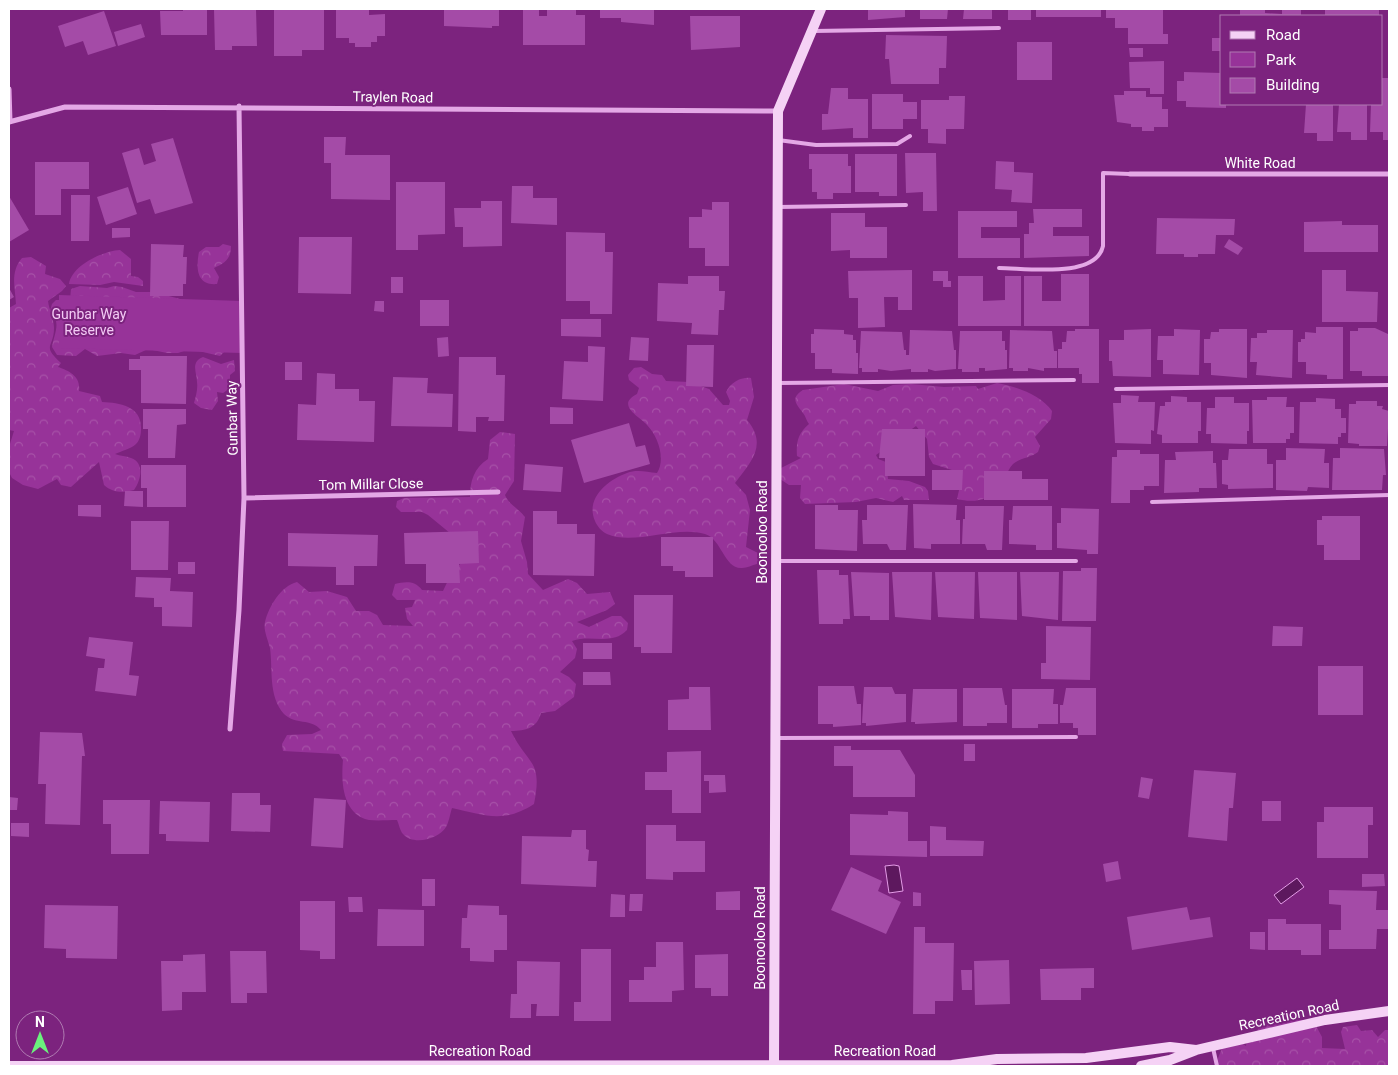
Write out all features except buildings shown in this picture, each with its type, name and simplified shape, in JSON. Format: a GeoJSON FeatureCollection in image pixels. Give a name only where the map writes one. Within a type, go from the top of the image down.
{"type":"FeatureCollection","features":[{"type":"Feature","properties":{"kind":"street","name":"Boonooloo Road"},"geometry":{"type":"LineString","coordinates":[[774,1065],[778,111],[820,9]]}},
{"type":"Feature","properties":{"kind":"street"},"geometry":{"type":"LineString","coordinates":[[9,89],[9,122]]}},
{"type":"Feature","properties":{"kind":"street","name":"Traylen Road"},"geometry":{"type":"LineString","coordinates":[[9,122],[65,107],[239,106],[778,111]]}},
{"type":"Feature","properties":{"kind":"street","name":"Gunbar Way"},"geometry":{"type":"LineString","coordinates":[[230,729],[239,610],[244,498],[239,106]]}},
{"type":"Feature","properties":{"kind":"street","name":"White Road"},"geometry":{"type":"LineString","coordinates":[[1130,174],[1389,174]]}},
{"type":"Feature","properties":{"kind":"street","name":"Tom Millar Close"},"geometry":{"type":"LineString","coordinates":[[244,498],[498,492]]}},
{"type":"Feature","properties":{"kind":"street","name":"Recreation Road"},"geometry":{"type":"LineString","coordinates":[[1141,1066],[1170,1060],[1212,1046],[1325,1020],[1389,1011]]}},
{"type":"Feature","properties":{"kind":"street","name":"Recreation Road"},"geometry":{"type":"LineString","coordinates":[[9,1066],[955,1066],[997,1058],[1086,1062],[1170,1047],[1196,1050]]}},
{"type":"Feature","properties":{"kind":"lane"},"geometry":{"type":"LineString","coordinates":[[810,31],[999,28]]}},
{"type":"Feature","properties":{"kind":"lane"},"geometry":{"type":"LineString","coordinates":[[778,140],[816,145],[897,144],[910,136]]}},
{"type":"Feature","properties":{"kind":"lane"},"geometry":{"type":"LineString","coordinates":[[999,268],[1074,268],[1094,261],[1102,253],[1103,246],[1103,173],[1130,174]]}},
{"type":"Feature","properties":{"kind":"lane"},"geometry":{"type":"LineString","coordinates":[[778,207],[906,205]]}},
{"type":"Feature","properties":{"kind":"lane"},"geometry":{"type":"LineString","coordinates":[[777,383],[1074,380]]}},
{"type":"Feature","properties":{"kind":"lane"},"geometry":{"type":"LineString","coordinates":[[1116,389],[1389,384]]}},
{"type":"Feature","properties":{"kind":"lane"},"geometry":{"type":"LineString","coordinates":[[1152,502],[1389,495]]}},
{"type":"Feature","properties":{"kind":"lane"},"geometry":{"type":"LineString","coordinates":[[775,561],[1076,561]]}},
{"type":"Feature","properties":{"kind":"lane"},"geometry":{"type":"LineString","coordinates":[[774,738],[1076,737]]}},
{"type":"Feature","properties":{"kind":"lane"},"geometry":{"type":"LineString","coordinates":[[1212,1046],[1217,1066]]}},
{"type":"Feature","properties":{"kind":"green space"},"geometry":{"type":"Polygon","coordinates":[[[223,244],[231,246],[230,254],[227,260],[214,268],[219,277],[217,284],[210,284],[201,279],[199,274],[199,252],[206,247],[219,247],[223,244]]]}},
{"type":"Feature","properties":{"kind":"green space"},"geometry":{"type":"Polygon","coordinates":[[[120,250],[131,259],[131,276],[138,277],[143,281],[143,286],[114,282],[100,285],[69,284],[71,277],[76,271],[89,260],[105,253],[120,250]]]}},
{"type":"Feature","properties":{"kind":"green space"},"geometry":{"type":"Polygon","coordinates":[[[31,257],[46,266],[45,274],[60,279],[66,286],[48,301],[54,328],[50,349],[51,353],[61,363],[58,367],[74,375],[78,382],[79,391],[100,396],[102,402],[116,403],[129,407],[138,415],[141,429],[138,441],[131,447],[115,454],[131,458],[138,464],[140,477],[134,490],[118,492],[104,485],[99,462],[71,487],[61,485],[57,479],[38,489],[23,485],[12,478],[9,472],[9,447],[14,431],[9,430],[9,308],[16,304],[14,280],[18,263],[22,258],[31,257]]]}},
{"type":"Feature","properties":{"kind":"green space","name":"Gunbar Way Reserve"},"geometry":{"type":"Polygon","coordinates":[[[80,286],[122,287],[136,292],[154,292],[180,299],[226,350],[220,356],[190,349],[178,353],[167,353],[148,349],[135,355],[121,353],[97,356],[85,349],[76,356],[57,355],[52,347],[56,319],[50,311],[52,304],[56,300],[70,300],[71,289],[80,286]]]}},
{"type":"Feature","properties":{"kind":"green space","name":"Gunbar Way Reserve"},"geometry":{"type":"Polygon","coordinates":[[[59,295],[242,301],[242,353],[59,348],[59,295]]]}},
{"type":"Feature","properties":{"kind":"green space"},"geometry":{"type":"Polygon","coordinates":[[[203,357],[221,364],[234,360],[235,371],[230,375],[230,388],[223,393],[217,392],[218,401],[212,410],[201,408],[194,403],[197,387],[195,365],[203,357]]]}},
{"type":"Feature","properties":{"kind":"green space"},"geometry":{"type":"Polygon","coordinates":[[[641,367],[652,374],[662,375],[666,381],[689,382],[709,389],[723,405],[729,405],[730,401],[726,392],[733,383],[740,379],[751,378],[754,397],[747,420],[753,429],[757,445],[747,468],[735,483],[746,495],[750,510],[746,547],[758,553],[757,564],[744,568],[736,567],[731,564],[711,537],[705,534],[681,532],[629,538],[605,533],[597,525],[593,513],[593,505],[600,491],[606,485],[620,476],[631,472],[657,473],[660,467],[661,455],[657,441],[647,425],[631,411],[628,402],[637,394],[639,388],[629,380],[628,375],[634,368],[641,367]]]}},
{"type":"Feature","properties":{"kind":"green space"},"geometry":{"type":"Polygon","coordinates":[[[997,383],[1012,386],[1035,396],[1052,411],[1051,419],[1035,437],[1040,446],[1038,452],[1013,464],[1000,488],[990,496],[974,501],[957,499],[960,486],[952,470],[933,464],[929,457],[927,439],[916,426],[876,455],[878,459],[886,462],[888,479],[909,481],[925,487],[928,491],[929,500],[904,500],[902,496],[893,502],[876,498],[856,502],[805,504],[800,498],[801,485],[789,485],[780,479],[781,468],[801,458],[797,456],[797,442],[802,431],[809,424],[796,404],[795,398],[803,390],[844,384],[878,391],[893,385],[911,384],[944,387],[976,386],[978,389],[997,383]]]}},
{"type":"Feature","properties":{"kind":"green space"},"geometry":{"type":"Polygon","coordinates":[[[500,432],[515,434],[514,481],[505,495],[525,517],[521,541],[527,562],[528,574],[543,590],[568,579],[577,583],[587,594],[610,592],[615,604],[607,610],[577,622],[589,627],[612,616],[621,616],[628,623],[627,630],[621,635],[608,639],[579,639],[572,641],[577,649],[575,658],[560,672],[576,684],[574,697],[555,711],[541,713],[537,722],[530,728],[511,731],[535,770],[537,779],[534,804],[513,814],[503,816],[484,815],[452,808],[447,825],[443,831],[426,840],[413,840],[403,834],[397,820],[369,820],[360,817],[353,811],[345,796],[342,777],[343,760],[339,754],[283,751],[282,744],[287,735],[312,734],[321,730],[313,724],[288,717],[279,707],[273,691],[270,648],[265,631],[265,622],[276,598],[291,584],[297,582],[309,592],[327,591],[347,597],[356,611],[369,611],[377,615],[383,625],[413,626],[407,619],[405,608],[412,607],[415,600],[397,600],[392,595],[395,584],[409,582],[422,590],[443,591],[453,570],[465,560],[456,538],[422,512],[401,512],[396,507],[397,501],[404,498],[470,497],[474,475],[479,466],[488,459],[490,440],[500,432]]]}},
{"type":"Feature","properties":{"kind":"green space"},"geometry":{"type":"Polygon","coordinates":[[[1284,1017],[1314,1022],[1322,1037],[1322,1048],[1345,1049],[1341,1032],[1343,1027],[1357,1025],[1361,1031],[1372,1030],[1378,1037],[1385,1030],[1389,1030],[1389,1064],[1388,1066],[1215,1066],[1222,1048],[1240,1042],[1246,1046],[1247,1040],[1256,1034],[1260,1024],[1284,1017]]]}},
{"type":"Feature","properties":{"kind":"shaded area"},"geometry":{"type":"Polygon","coordinates":[[[885,866],[899,866],[903,891],[889,893],[885,866]]]}},
{"type":"Feature","properties":{"kind":"shaded area"},"geometry":{"type":"Polygon","coordinates":[[[1297,878],[1304,887],[1281,904],[1274,895],[1297,878]]]}}]}
